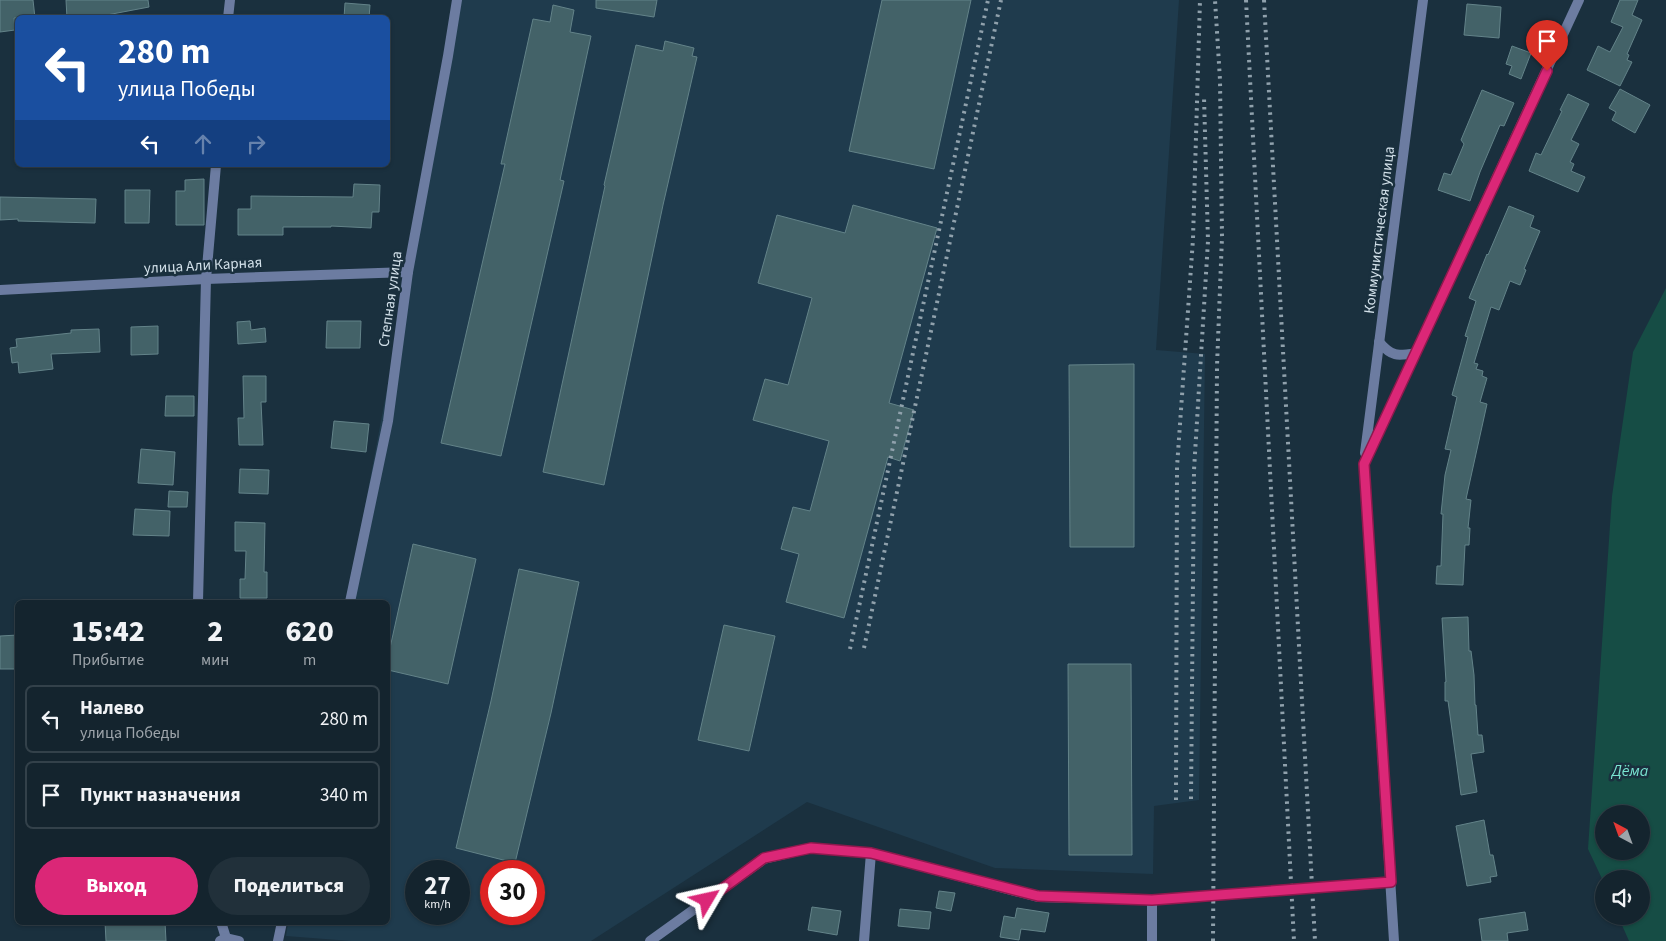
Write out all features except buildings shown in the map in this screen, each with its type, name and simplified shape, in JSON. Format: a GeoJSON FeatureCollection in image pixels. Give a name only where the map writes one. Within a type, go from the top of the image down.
{"type":"FeatureCollection","features":[{"type":"Feature","properties":{"kind":"street"},"geometry":{"type":"LineString","coordinates":[[228,15],[230,0]]}},
{"type":"Feature","properties":{"kind":"street","name":"Степная улица"},"geometry":{"type":"LineString","coordinates":[[350,600],[388,421],[408,272],[457,0]]}},
{"type":"Feature","properties":{"kind":"street","name":"Коммунистическая улица"},"geometry":{"type":"LineString","coordinates":[[1394,941],[1364,464],[1423,0]]}},
{"type":"Feature","properties":{"kind":"street"},"geometry":{"type":"LineString","coordinates":[[1364,464],[1580,0]]}},
{"type":"Feature","properties":{"kind":"street"},"geometry":{"type":"LineString","coordinates":[[198,600],[206,279],[216,167]]}},
{"type":"Feature","properties":{"kind":"street","name":"улица Али Карная"},"geometry":{"type":"LineString","coordinates":[[0,290],[206,279],[408,272]]}},
{"type":"Feature","properties":{"kind":"street"},"geometry":{"type":"LineString","coordinates":[[1379,342],[1387,351],[1398,356],[1416,353]]}},
{"type":"Feature","properties":{"kind":"street"},"geometry":{"type":"LineString","coordinates":[[650,941],[764,858],[811,848],[871,853],[1038,896],[1152,900],[1391,882]]}},
{"type":"Feature","properties":{"kind":"street"},"geometry":{"type":"LineString","coordinates":[[864,941],[871,853]]}},
{"type":"Feature","properties":{"kind":"street"},"geometry":{"type":"LineString","coordinates":[[1152,900],[1152,941]]}},
{"type":"Feature","properties":{"kind":"street"},"geometry":{"type":"LineString","coordinates":[[221,925],[222,940],[239,941]]}},
{"type":"Feature","properties":{"kind":"street"},"geometry":{"type":"LineString","coordinates":[[278,941],[281,925]]}},
{"type":"Feature","properties":{"kind":"shaded area"},"geometry":{"type":"Polygon","coordinates":[[[460,0],[1179,0],[1156,350],[1205,354],[1199,800],[1154,806],[1153,874],[995,868],[807,802],[591,941],[351,941],[286,936],[288,925],[390,925],[390,600],[347,600],[460,0]]]}},
{"type":"Feature","properties":{"kind":"water","name":"Дёма"},"geometry":{"type":"Polygon","coordinates":[[[1666,288],[1666,941],[1629,941],[1622,925],[1650,925],[1650,870],[1598,870],[1588,849],[1612,496],[1633,352],[1666,288]]]}},
{"type":"Feature","properties":{"kind":"railway"},"geometry":{"type":"LineString","coordinates":[[850,649],[988,0]]}},
{"type":"Feature","properties":{"kind":"railway"},"geometry":{"type":"LineString","coordinates":[[864,648],[1001,0]]}},
{"type":"Feature","properties":{"kind":"railway"},"geometry":{"type":"LineString","coordinates":[[1176,800],[1177,467],[1193,239],[1200,0]]}},
{"type":"Feature","properties":{"kind":"railway"},"geometry":{"type":"LineString","coordinates":[[1213,941],[1217,366],[1222,237],[1220,80],[1215,0]]}},
{"type":"Feature","properties":{"kind":"railway"},"geometry":{"type":"LineString","coordinates":[[1246,0],[1294,941]]}},
{"type":"Feature","properties":{"kind":"railway"},"geometry":{"type":"LineString","coordinates":[[1264,0],[1315,941]]}},
{"type":"Feature","properties":{"kind":"railway"},"geometry":{"type":"LineString","coordinates":[[1191,799],[1194,470],[1208,241],[1204,97]]}},
{"type":"Feature","properties":{"kind":"route"},"geometry":{"type":"LineString","coordinates":[[707,900],[764,858],[811,848],[871,853],[1038,896],[1152,900],[1391,882],[1364,464],[1547,71]]}}]}
